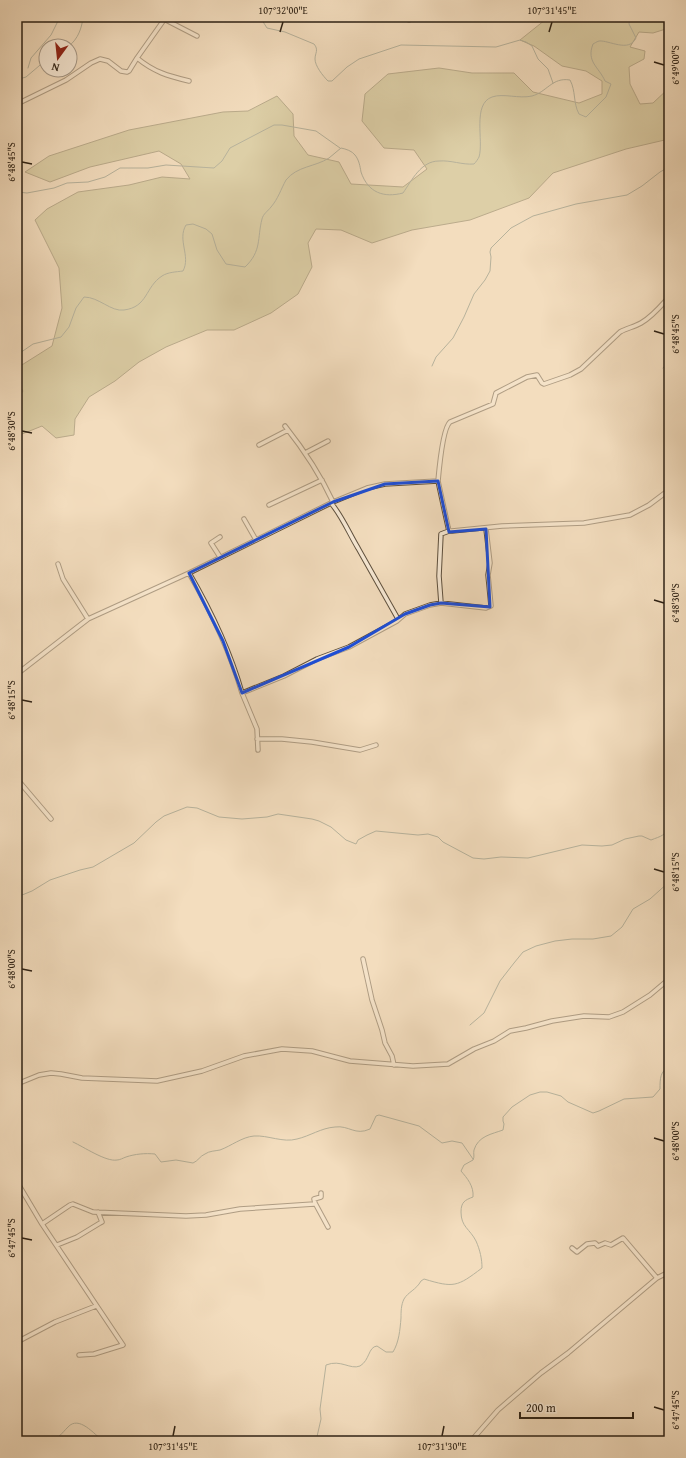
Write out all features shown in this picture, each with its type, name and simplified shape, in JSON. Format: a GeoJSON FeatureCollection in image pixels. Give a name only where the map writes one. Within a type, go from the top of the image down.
{"type":"FeatureCollection","features":[{"type":"Feature","properties":{"kind":"street"},"geometry":{"type":"LineString","coordinates":[[407,17],[409,20],[418,17]]}},
{"type":"Feature","properties":{"kind":"street"},"geometry":{"type":"LineString","coordinates":[[17,104],[66,80],[100,59],[121,71],[129,71],[165,18],[197,36]]}},
{"type":"Feature","properties":{"kind":"street"},"geometry":{"type":"LineString","coordinates":[[137,58],[163,75],[189,81]]}},
{"type":"Feature","properties":{"kind":"street"},"geometry":{"type":"LineString","coordinates":[[449,531],[438,481],[447,425],[450,422],[493,404],[496,393],[527,377],[537,375],[542,384],[544,384],[570,375],[581,369],[620,332],[641,323],[669,297]]}},
{"type":"Feature","properties":{"kind":"street"},"geometry":{"type":"LineString","coordinates":[[285,426],[305,453],[322,480],[332,502],[398,619]]}},
{"type":"Feature","properties":{"kind":"street"},"geometry":{"type":"LineString","coordinates":[[259,445],[288,430]]}},
{"type":"Feature","properties":{"kind":"street"},"geometry":{"type":"LineString","coordinates":[[305,453],[328,442]]}},
{"type":"Feature","properties":{"kind":"street"},"geometry":{"type":"LineString","coordinates":[[269,505],[322,480]]}},
{"type":"Feature","properties":{"kind":"street"},"geometry":{"type":"LineString","coordinates":[[17,674],[88,618],[189,573],[332,502],[367,488],[384,484],[438,481]]}},
{"type":"Feature","properties":{"kind":"street"},"geometry":{"type":"LineString","coordinates":[[441,603],[439,576],[441,534],[449,531],[486,529],[502,526],[584,522],[630,515],[648,505],[669,490]]}},
{"type":"Feature","properties":{"kind":"street"},"geometry":{"type":"LineString","coordinates":[[244,519],[256,540]]}},
{"type":"Feature","properties":{"kind":"street"},"geometry":{"type":"LineString","coordinates":[[242,694],[284,676],[317,659],[349,647],[410,612],[441,603],[486,608],[491,606],[488,575],[490,563],[486,529]]}},
{"type":"Feature","properties":{"kind":"street"},"geometry":{"type":"LineString","coordinates":[[220,537],[211,542],[220,557]]}},
{"type":"Feature","properties":{"kind":"street"},"geometry":{"type":"LineString","coordinates":[[58,564],[63,579],[88,618]]}},
{"type":"Feature","properties":{"kind":"street"},"geometry":{"type":"LineString","coordinates":[[189,573],[201,593],[224,641],[242,694],[257,729],[258,750]]}},
{"type":"Feature","properties":{"kind":"street"},"geometry":{"type":"LineString","coordinates":[[257,739],[282,739],[312,742],[360,750],[376,745]]}},
{"type":"Feature","properties":{"kind":"street"},"geometry":{"type":"LineString","coordinates":[[17,779],[50,819]]}},
{"type":"Feature","properties":{"kind":"street"},"geometry":{"type":"LineString","coordinates":[[363,959],[372,1000],[382,1030],[384,1043],[392,1056],[394,1065]]}},
{"type":"Feature","properties":{"kind":"street"},"geometry":{"type":"LineString","coordinates":[[17,1084],[39,1075],[51,1073],[82,1078],[157,1081],[202,1071],[244,1056],[282,1049],[312,1051],[350,1061],[394,1065],[420,1066],[448,1064],[474,1049],[494,1041],[510,1031],[552,1021],[584,1016],[609,1016],[624,1012],[643,1000],[669,979]]}},
{"type":"Feature","properties":{"kind":"street"},"geometry":{"type":"LineString","coordinates":[[17,1182],[42,1224],[123,1345],[94,1354],[79,1355]]}},
{"type":"Feature","properties":{"kind":"street"},"geometry":{"type":"LineString","coordinates":[[320,1193],[321,1197],[314,1199],[328,1227]]}},
{"type":"Feature","properties":{"kind":"street"},"geometry":{"type":"LineString","coordinates":[[42,1224],[70,1205],[74,1204],[93,1212],[201,1215],[315,1203]]}},
{"type":"Feature","properties":{"kind":"street"},"geometry":{"type":"LineString","coordinates":[[57,1245],[77,1237],[100,1223],[102,1221],[98,1212]]}},
{"type":"Feature","properties":{"kind":"street"},"geometry":{"type":"LineString","coordinates":[[572,1248],[577,1252],[587,1244],[595,1243],[598,1246],[605,1243],[611,1245],[623,1238],[657,1278]]}},
{"type":"Feature","properties":{"kind":"street"},"geometry":{"type":"LineString","coordinates":[[471,1441],[498,1410],[541,1373],[568,1353],[657,1278],[669,1272]]}},
{"type":"Feature","properties":{"kind":"street"},"geometry":{"type":"LineString","coordinates":[[17,1342],[55,1322],[96,1306]]}},
{"type":"Feature","properties":{"kind":"highlighted area"},"geometry":{"type":"Polygon","coordinates":[[[438,481],[449,532],[486,529],[490,607],[441,603],[430,605],[405,614],[349,647],[242,693],[223,641],[189,573],[333,502],[385,484],[438,481]]]}},
{"type":"Feature","properties":{"kind":"shaded area"},"geometry":{"type":"Polygon","coordinates":[[[555,17],[669,17],[669,28],[653,33],[639,32],[630,47],[645,51],[644,59],[629,67],[630,84],[640,104],[653,103],[669,88],[669,139],[626,149],[553,173],[529,198],[470,220],[412,230],[372,243],[341,230],[316,229],[308,243],[312,267],[298,294],[271,313],[234,330],[207,330],[166,347],[139,362],[115,381],[89,397],[75,419],[74,435],[56,438],[42,426],[17,436],[17,400],[23,391],[17,382],[17,368],[52,346],[62,308],[59,268],[35,220],[47,209],[78,192],[129,185],[162,177],[190,179],[181,164],[159,151],[90,167],[50,182],[25,172],[49,156],[129,130],[223,112],[248,111],[277,96],[293,114],[294,136],[308,155],[339,162],[351,184],[403,187],[427,169],[414,150],[384,148],[362,121],[365,94],[388,74],[439,68],[472,73],[514,73],[533,92],[579,103],[602,94],[602,81],[586,71],[562,66],[534,46],[520,40],[545,20],[555,17]]]}},
{"type":"Feature","properties":{"kind":"waterway"},"geometry":{"type":"LineString","coordinates":[[28,68],[31,58],[51,35],[60,17]]}},
{"type":"Feature","properties":{"kind":"waterway"},"geometry":{"type":"LineString","coordinates":[[76,38],[82,25],[83,17]]}},
{"type":"Feature","properties":{"kind":"waterway"},"geometry":{"type":"LineString","coordinates":[[260,17],[267,28],[285,32],[314,44],[317,50],[315,59],[316,65],[328,81],[332,81],[347,67],[359,59],[401,45],[496,47],[520,40],[532,46],[538,59],[548,69],[553,83]]}},
{"type":"Feature","properties":{"kind":"waterway"},"geometry":{"type":"LineString","coordinates":[[17,355],[33,344],[61,337],[69,327],[76,308],[84,297],[95,299],[114,309],[124,310],[132,308],[142,301],[156,280],[169,273],[183,271],[186,260],[183,242],[186,225],[193,224],[206,229],[212,234],[217,250],[226,264],[245,267],[257,250],[264,214],[276,201],[290,175],[301,169],[324,161],[341,148],[349,150],[355,155],[364,179],[372,189],[389,195],[403,193],[418,172],[427,164],[443,161],[474,164],[479,157],[480,150],[480,115],[482,107],[486,101],[492,97],[532,96],[554,83],[570,80],[577,110],[579,114],[586,117],[606,97],[611,84],[605,81],[592,60],[591,50],[593,44],[603,41],[619,45],[629,45],[636,38],[629,24],[630,17]]}},
{"type":"Feature","properties":{"kind":"waterway"},"geometry":{"type":"LineString","coordinates":[[17,31],[21,42],[21,52],[17,59]]}},
{"type":"Feature","properties":{"kind":"waterway"},"geometry":{"type":"LineString","coordinates":[[17,78],[19,79],[26,77],[38,67]]}},
{"type":"Feature","properties":{"kind":"waterway"},"geometry":{"type":"LineString","coordinates":[[17,192],[27,193],[54,188],[67,183],[88,182],[105,177],[120,168],[148,168],[166,165],[214,168],[222,161],[230,148],[274,125],[316,131],[340,148]]}},
{"type":"Feature","properties":{"kind":"waterway"},"geometry":{"type":"LineString","coordinates":[[432,366],[436,357],[453,338],[474,294],[490,271],[491,248],[511,228],[533,216],[576,204],[627,195],[669,167]]}},
{"type":"Feature","properties":{"kind":"waterway"},"geometry":{"type":"LineString","coordinates":[[663,368],[669,361]]}},
{"type":"Feature","properties":{"kind":"waterway"},"geometry":{"type":"LineString","coordinates":[[17,897],[32,891],[50,880],[93,867],[134,843],[164,816],[187,807],[197,808],[219,817],[242,819],[267,817],[278,814],[312,819],[331,827],[346,840],[356,844],[358,840],[376,831],[418,835],[428,834],[438,837],[443,842],[473,858],[484,859],[501,857],[528,858],[582,845],[612,845],[625,839],[639,836],[651,840],[665,834],[669,825]]}},
{"type":"Feature","properties":{"kind":"waterway"},"geometry":{"type":"LineString","coordinates":[[470,1025],[484,1013],[500,981],[523,952],[536,946],[555,941],[593,939],[611,936],[622,927],[633,909],[650,899],[669,882]]}},
{"type":"Feature","properties":{"kind":"waterway"},"geometry":{"type":"LineString","coordinates":[[316,1441],[321,1419],[320,1409],[326,1365],[336,1363],[353,1367],[360,1366],[366,1360],[372,1349],[377,1346],[386,1352],[393,1352],[399,1336],[403,1301],[421,1281],[424,1279],[442,1284],[455,1284],[467,1279],[482,1268],[480,1251],[474,1237],[464,1225],[461,1217],[461,1209],[463,1204],[466,1200],[473,1197],[470,1182],[461,1171],[464,1165],[473,1160],[476,1145],[486,1136],[503,1130],[503,1117],[512,1107],[530,1095],[540,1092],[547,1092],[561,1096],[568,1102],[593,1113],[624,1099],[653,1097],[660,1089],[660,1079],[662,1073],[669,1067]]}},
{"type":"Feature","properties":{"kind":"waterway"},"geometry":{"type":"LineString","coordinates":[[73,1142],[101,1157],[112,1160],[119,1160],[136,1154],[155,1154],[161,1162],[176,1160],[193,1163],[207,1153],[220,1150],[241,1140],[254,1136],[292,1140],[335,1127],[365,1131],[370,1129],[376,1116],[379,1115],[419,1126],[442,1143],[452,1141],[462,1143],[473,1159]]}},
{"type":"Feature","properties":{"kind":"waterway"},"geometry":{"type":"LineString","coordinates":[[51,1441],[58,1437],[72,1424],[77,1423],[82,1424],[91,1430],[103,1441]]}}]}
